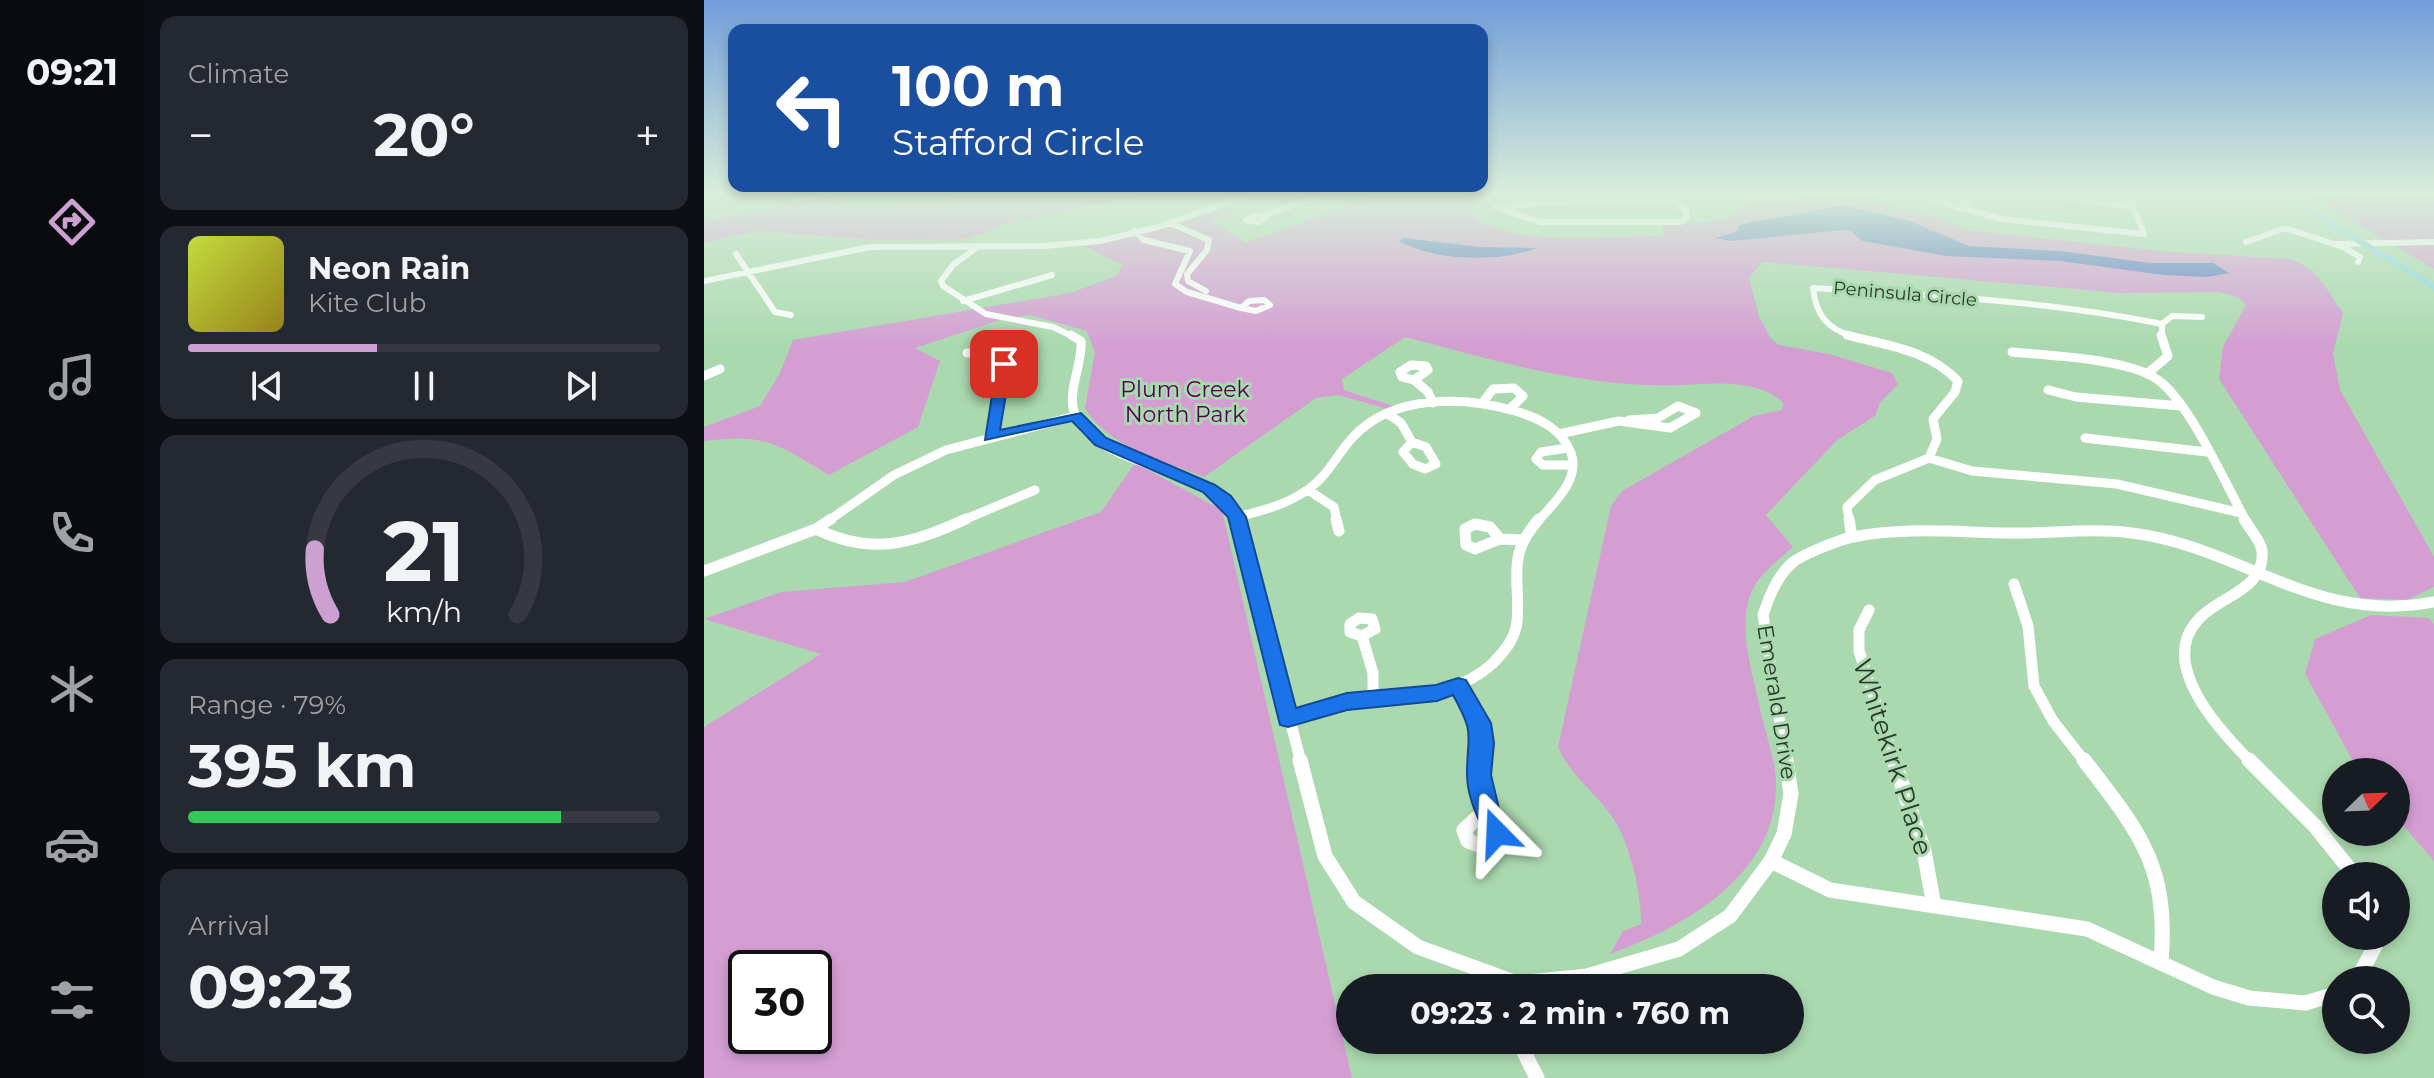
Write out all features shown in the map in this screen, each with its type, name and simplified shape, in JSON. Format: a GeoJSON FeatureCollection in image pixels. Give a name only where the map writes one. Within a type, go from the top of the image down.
{"type":"FeatureCollection","features":[{"type":"Feature","properties":{"kind":"main road"},"geometry":{"type":"LineString","coordinates":[[2368,245],[2434,287]]}},
{"type":"Feature","properties":{"kind":"main road"},"geometry":{"type":"LineString","coordinates":[[2381,245],[2434,277]]}},
{"type":"Feature","properties":{"kind":"street"},"geometry":{"type":"LineString","coordinates":[[704,279],[861,245]]}},
{"type":"Feature","properties":{"kind":"street"},"geometry":{"type":"LineString","coordinates":[[746,269],[870,247],[1039,245]]}},
{"type":"Feature","properties":{"kind":"street"},"geometry":{"type":"LineString","coordinates":[[1170,245],[1185,248],[1198,245]]}},
{"type":"Feature","properties":{"kind":"street"},"geometry":{"type":"LineString","coordinates":[[1185,248],[1191,254],[1175,275],[1175,284],[1187,292],[1244,305],[1195,288],[1188,281],[1187,274],[1207,245]]}},
{"type":"Feature","properties":{"kind":"street"},"geometry":{"type":"LineString","coordinates":[[2337,245],[2360,257],[2358,262]]}},
{"type":"Feature","properties":{"kind":"street"},"geometry":{"type":"LineString","coordinates":[[979,246],[953,265],[941,281],[963,301],[983,313],[1049,325],[1068,331],[1081,341],[1084,355],[1073,396],[1075,416],[1100,441],[1209,489],[1224,500],[1237,517],[1308,490],[1358,432],[1388,414],[1433,403],[1483,402],[1511,408],[1559,434],[1568,448],[1573,465],[1562,497],[1523,540],[1516,562],[1519,614],[1515,634],[1501,657],[1478,676],[1458,686],[1411,696],[1373,697],[1288,719]]}},
{"type":"Feature","properties":{"kind":"street"},"geometry":{"type":"LineString","coordinates":[[736,254],[775,312],[791,315]]}},
{"type":"Feature","properties":{"kind":"street"},"geometry":{"type":"LineString","coordinates":[[963,301],[1052,275]]}},
{"type":"Feature","properties":{"kind":"street","name":"Peninsula Circle"},"geometry":{"type":"LineString","coordinates":[[1929,458],[1937,439],[1933,419],[1955,392],[1958,381],[1952,370],[1914,350],[1849,336],[1823,325],[1815,314],[1813,288],[2036,306],[2113,314],[2162,324]]}},
{"type":"Feature","properties":{"kind":"street"},"geometry":{"type":"LineString","coordinates":[[2147,374],[2168,356],[2161,335],[2162,324],[2172,316],[2202,317]]}},
{"type":"Feature","properties":{"kind":"street"},"geometry":{"type":"LineString","coordinates":[[2012,352],[2093,359],[2147,374],[2171,391],[2181,406],[2262,550],[2256,572],[2244,592],[2205,612],[2196,621],[2185,644],[2187,670],[2209,713],[2329,841],[2345,862]]}},
{"type":"Feature","properties":{"kind":"street"},"geometry":{"type":"LineString","coordinates":[[967,353],[990,353],[1004,364],[991,437]]}},
{"type":"Feature","properties":{"kind":"street"},"geometry":{"type":"LineString","coordinates":[[704,376],[720,369]]}},
{"type":"Feature","properties":{"kind":"street"},"geometry":{"type":"LineString","coordinates":[[1414,380],[1428,392],[1433,403]]}},
{"type":"Feature","properties":{"kind":"street"},"geometry":{"type":"LineString","coordinates":[[1483,402],[1496,388],[1514,388],[1523,396],[1511,408]]}},
{"type":"Feature","properties":{"kind":"street"},"geometry":{"type":"LineString","coordinates":[[2048,390],[2076,397],[2181,406]]}},
{"type":"Feature","properties":{"kind":"street"},"geometry":{"type":"LineString","coordinates":[[1559,434],[1629,420],[1658,418],[1678,406],[1696,413],[1678,425],[1664,429],[1629,420]]}},
{"type":"Feature","properties":{"kind":"street"},"geometry":{"type":"LineString","coordinates":[[1388,414],[1401,423],[1412,442]]}},
{"type":"Feature","properties":{"kind":"street"},"geometry":{"type":"LineString","coordinates":[[704,571],[816,529],[894,475],[946,450],[1075,416]]}},
{"type":"Feature","properties":{"kind":"street"},"geometry":{"type":"LineString","coordinates":[[2085,438],[2207,452]]}},
{"type":"Feature","properties":{"kind":"street"},"geometry":{"type":"LineString","coordinates":[[1568,448],[1541,452],[1536,459],[1543,465],[1573,465]]}},
{"type":"Feature","properties":{"kind":"street"},"geometry":{"type":"LineString","coordinates":[[1852,537],[1847,507],[1863,486],[1880,475],[1929,458],[1972,471],[2117,484],[2241,513]]}},
{"type":"Feature","properties":{"kind":"street"},"geometry":{"type":"LineString","coordinates":[[816,529],[833,541],[857,545],[908,541],[961,524],[1008,498],[1035,490]]}},
{"type":"Feature","properties":{"kind":"street"},"geometry":{"type":"LineString","coordinates":[[1308,490],[1334,507],[1339,531]]}},
{"type":"Feature","properties":{"kind":"street","name":"Emerald Drive"},"geometry":{"type":"LineString","coordinates":[[1237,517],[1325,856],[1354,902],[1418,947],[1488,974]]}},
{"type":"Feature","properties":{"kind":"street","name":"Emerald Drive"},"geometry":{"type":"LineString","coordinates":[[1594,974],[1679,949],[1730,916],[1771,861],[1784,834],[1791,794],[1763,615],[1770,593],[1793,562],[1852,537],[2109,530],[2171,542],[2356,606],[2397,609],[2434,602]]}},
{"type":"Feature","properties":{"kind":"street"},"geometry":{"type":"LineString","coordinates":[[1500,539],[1523,540]]}},
{"type":"Feature","properties":{"kind":"street"},"geometry":{"type":"LineString","coordinates":[[2014,584],[2028,626],[2034,686],[2053,721],[2128,817],[2153,863],[2165,915],[2161,962]]}},
{"type":"Feature","properties":{"kind":"street","name":"Whitekirk Place"},"geometry":{"type":"LineString","coordinates":[[1869,610],[1859,630],[1859,651],[1924,851],[1934,906]]}},
{"type":"Feature","properties":{"kind":"street"},"geometry":{"type":"LineString","coordinates":[[1362,636],[1373,673],[1373,697]]}},
{"type":"Feature","properties":{"kind":"street"},"geometry":{"type":"LineString","coordinates":[[1458,686],[1480,723],[1483,743],[1479,775],[1489,819]]}},
{"type":"Feature","properties":{"kind":"street"},"geometry":{"type":"LineString","coordinates":[[1771,861],[1830,890],[2087,929],[2213,987],[2249,998],[2305,1003],[2322,998]]}},
{"type":"Feature","properties":{"kind":"street"},"geometry":{"type":"LineString","coordinates":[[1525,1054],[1537,1078]]}},
{"type":"Feature","properties":{"kind":"green space","name":"Plum Creek North Park"},"geometry":{"type":"Polygon","coordinates":[[[2108,245],[2290,259],[2315,274],[2343,313],[2333,353],[2340,390],[2434,557],[2434,587],[2407,600],[2360,598],[2219,379],[2223,347],[2246,305],[2238,297],[2219,292],[2120,293],[1763,262],[1749,277],[1759,316],[1771,339],[1779,345],[1829,354],[1892,373],[1898,384],[1880,403],[1875,416],[1837,440],[1766,515],[1793,547],[1755,585],[1746,615],[1748,653],[1776,782],[1773,815],[1762,844],[1745,870],[1696,912],[1668,929],[1610,954],[1623,931],[1641,924],[1634,871],[1626,843],[1615,821],[1563,758],[1558,747],[1611,506],[1622,491],[1754,416],[1782,410],[1783,403],[1774,395],[1750,386],[1612,383],[1542,372],[1405,337],[1342,379],[1344,390],[1396,407],[1388,409],[1338,395],[1316,398],[1204,477],[1122,443],[1095,422],[1085,408],[1095,352],[1087,331],[1030,315],[1003,319],[915,348],[940,361],[918,427],[829,475],[771,443],[743,439],[704,441],[704,427],[760,406],[780,373],[793,340],[1070,293],[1116,276],[1123,265],[1084,246],[2108,245]]]}},
{"type":"Feature","properties":{"kind":"green space"},"geometry":{"type":"Polygon","coordinates":[[[2394,245],[2434,245],[2434,269],[2394,245]]]}},
{"type":"Feature","properties":{"kind":"green space"},"geometry":{"type":"Polygon","coordinates":[[[1135,463],[1222,510],[1336,1008],[1336,1054],[1347,1054],[1352,1078],[704,1078],[704,727],[821,654],[704,619],[781,592],[905,582],[1101,512],[1135,463]]]}},
{"type":"Feature","properties":{"kind":"green space"},"geometry":{"type":"Polygon","coordinates":[[[2371,615],[2429,618],[2434,624],[2434,861],[2410,833],[2410,758],[2351,758],[2305,674],[2315,639],[2371,615]]]}},
{"type":"Feature","properties":{"kind":"water"},"geometry":{"type":"Polygon","coordinates":[[[1408,245],[1537,248],[1504,256],[1467,258],[1408,245]]]}},
{"type":"Feature","properties":{"kind":"water"},"geometry":{"type":"Polygon","coordinates":[[[1886,245],[1967,245],[2060,251],[2151,263],[2213,263],[2229,273],[2207,277],[2164,275],[2060,261],[1947,256],[1886,245]]]}},
{"type":"Feature","properties":{"kind":"route"},"geometry":{"type":"LineString","coordinates":[[1004,364],[991,437],[1075,416],[1100,441],[1209,489],[1224,500],[1237,517],[1288,719],[1347,702],[1437,693],[1458,686],[1480,723],[1483,743],[1479,775],[1489,819],[1496,825],[1497,833]]}}]}
